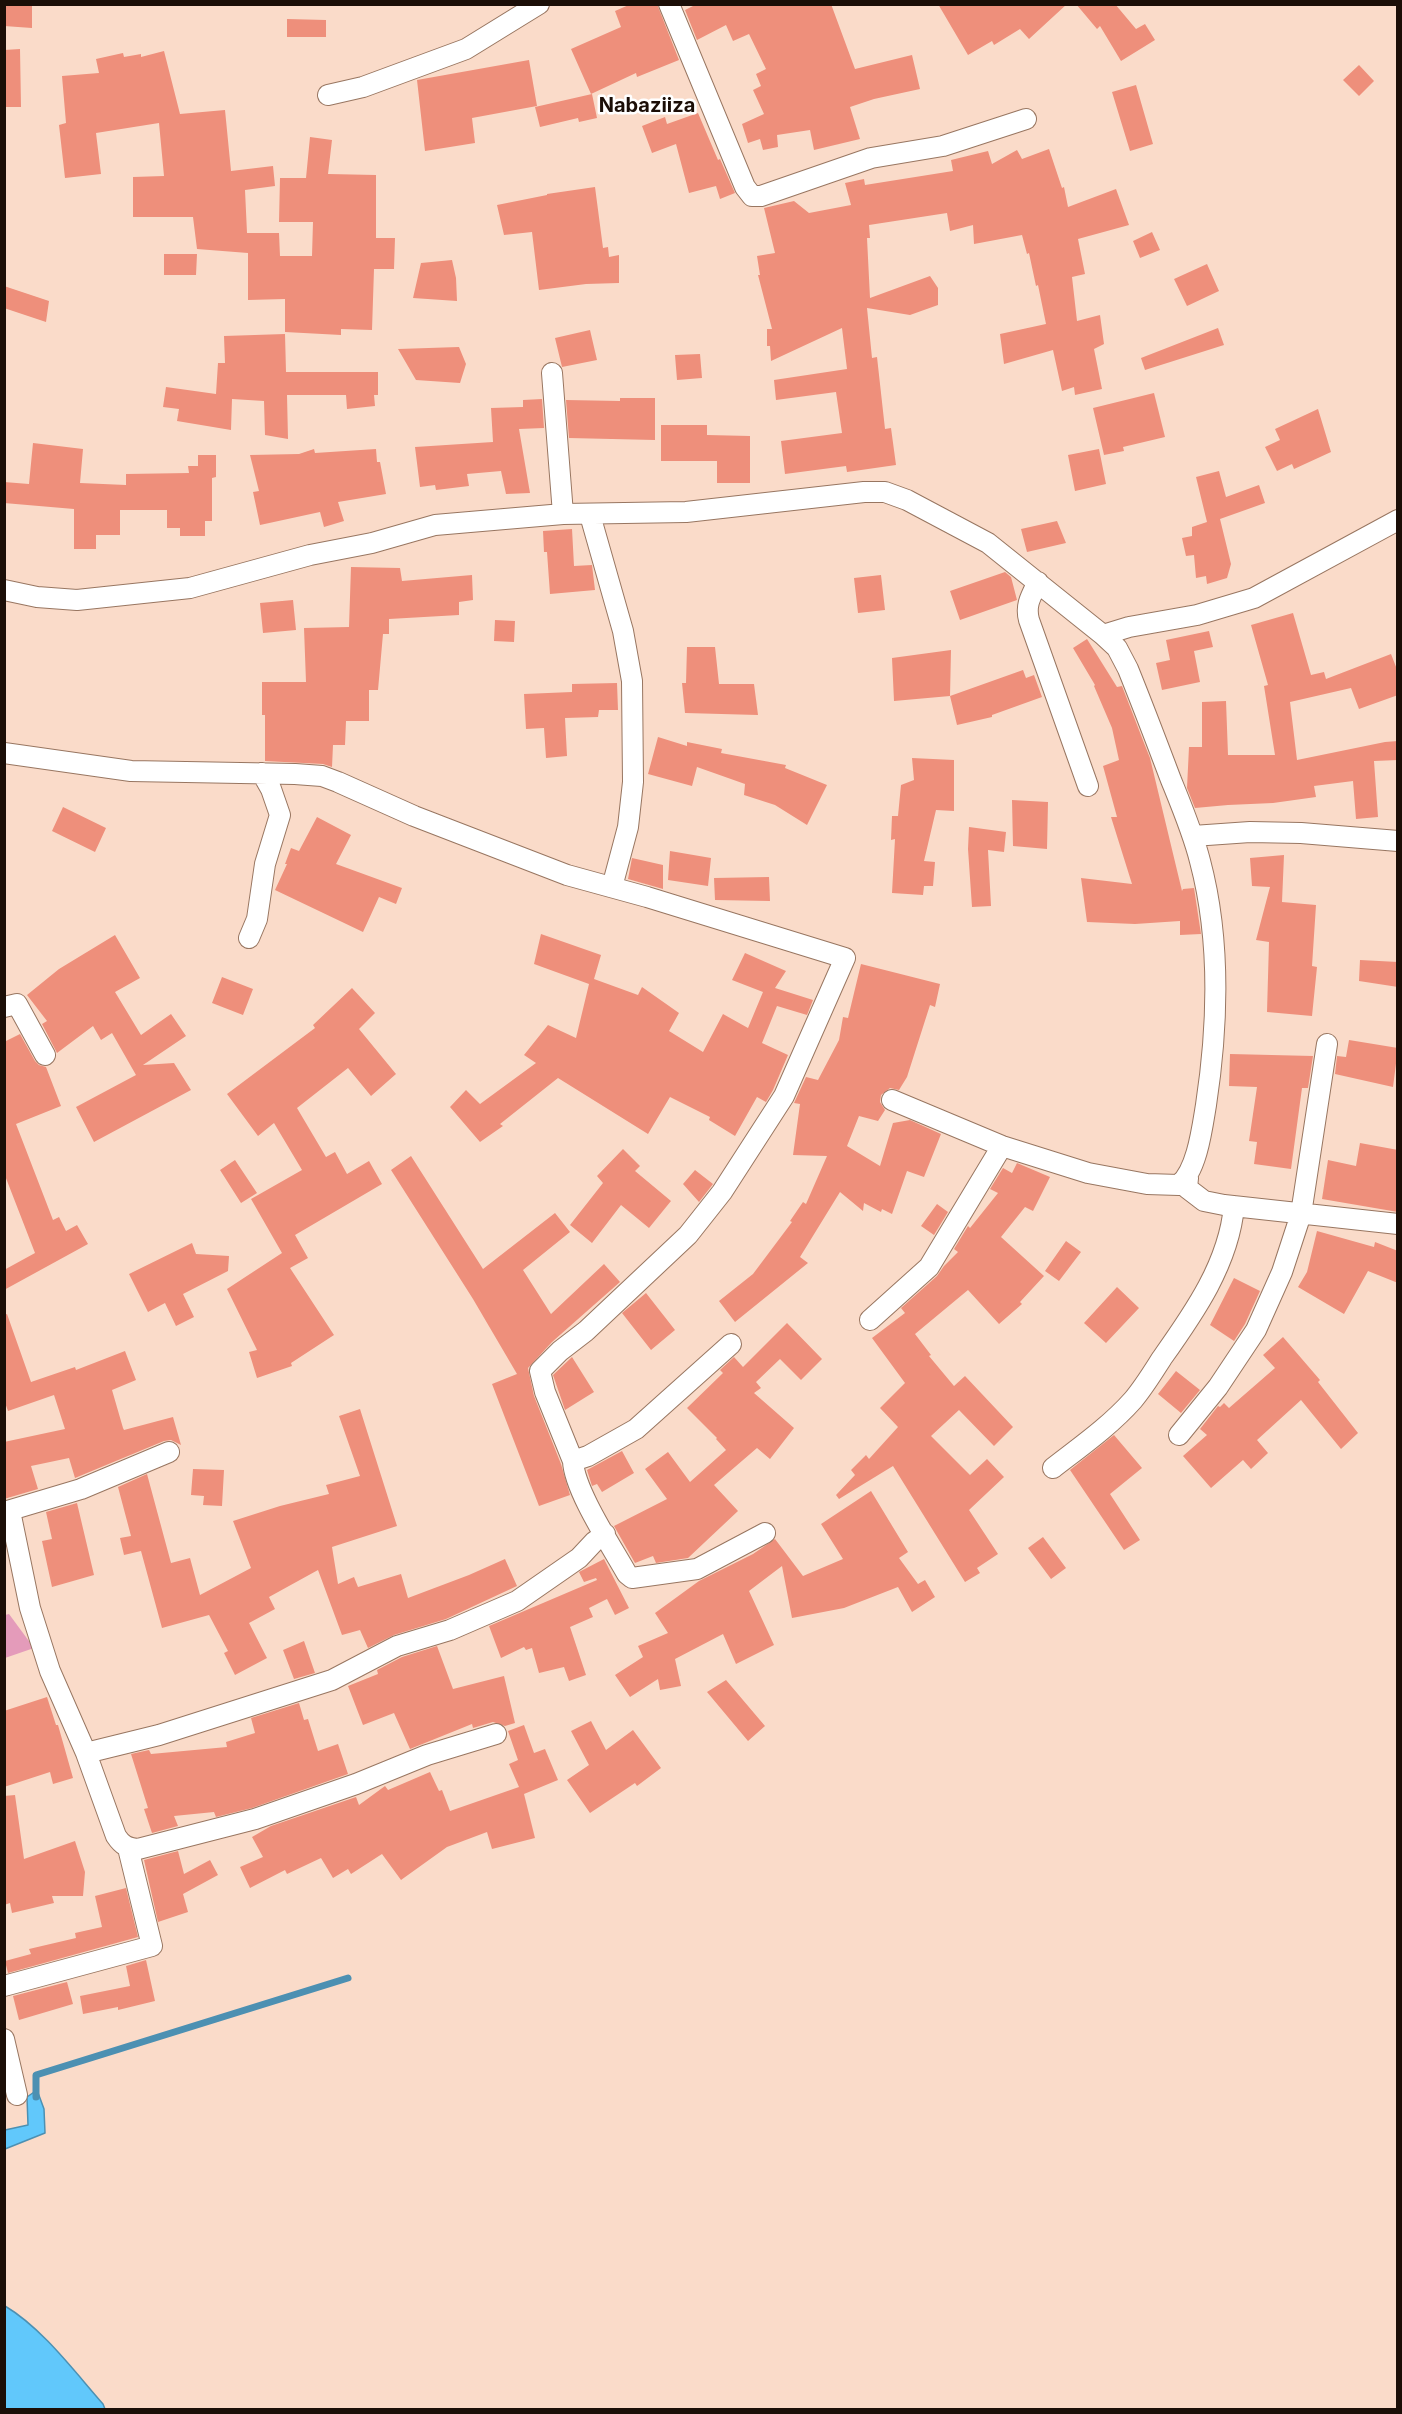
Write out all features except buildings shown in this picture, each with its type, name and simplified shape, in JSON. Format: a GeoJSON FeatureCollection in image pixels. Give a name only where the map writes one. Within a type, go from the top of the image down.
{"type":"FeatureCollection","features":[{"type":"Feature","properties":{"kind":"street"},"geometry":{"type":"LineString","coordinates":[[328,95],[363,87],[466,50],[539,4]]}},
{"type":"Feature","properties":{"kind":"street"},"geometry":{"type":"LineString","coordinates":[[669,4],[709,105],[745,187],[752,196],[761,196],[871,158],[943,146],[1026,120]]}},
{"type":"Feature","properties":{"kind":"street"},"geometry":{"type":"LineString","coordinates":[[552,374],[563,514]]}},
{"type":"Feature","properties":{"kind":"street"},"geometry":{"type":"LineString","coordinates":[[4,590],[37,597],[77,600],[190,588],[310,555],[372,543],[435,525],[563,514],[686,512],[776,500],[864,492],[885,492],[907,500],[988,543],[1103,635],[1117,648],[1128,669],[1193,836],[1207,892],[1212,926],[1215,997],[1208,1092],[1187,1188],[1204,1201],[1398,1224]]}},
{"type":"Feature","properties":{"kind":"street"},"geometry":{"type":"LineString","coordinates":[[590,515],[623,631],[632,681],[633,782],[628,827],[612,887]]}},
{"type":"Feature","properties":{"kind":"street"},"geometry":{"type":"LineString","coordinates":[[1103,635],[1129,627],[1197,615],[1254,598],[1398,520]]}},
{"type":"Feature","properties":{"kind":"street"},"geometry":{"type":"LineString","coordinates":[[1038,582],[1028,600],[1029,620],[1088,786]]}},
{"type":"Feature","properties":{"kind":"street"},"geometry":{"type":"LineString","coordinates":[[4,753],[131,771],[322,776],[414,816],[567,875],[788,939],[845,958],[784,1096],[722,1192],[688,1235],[540,1371],[545,1392],[573,1461],[574,1474],[627,1574],[632,1578],[696,1569],[765,1533]]}},
{"type":"Feature","properties":{"kind":"street"},"geometry":{"type":"LineString","coordinates":[[249,938],[257,919],[263,874],[280,815],[272,789],[262,773]]}},
{"type":"Feature","properties":{"kind":"street"},"geometry":{"type":"LineString","coordinates":[[1193,836],[1250,832],[1301,832],[1398,842]]}},
{"type":"Feature","properties":{"kind":"street"},"geometry":{"type":"LineString","coordinates":[[4,1007],[17,1004],[45,1055]]}},
{"type":"Feature","properties":{"kind":"street"},"geometry":{"type":"LineString","coordinates":[[1179,1435],[1218,1387],[1256,1330],[1282,1272],[1301,1214],[1327,1044]]}},
{"type":"Feature","properties":{"kind":"street"},"geometry":{"type":"LineString","coordinates":[[892,1100],[1002,1146],[1107,1178],[1147,1184],[1179,1185],[1188,1178]]}},
{"type":"Feature","properties":{"kind":"street"},"geometry":{"type":"LineString","coordinates":[[870,1320],[929,1267],[1002,1146]]}},
{"type":"Feature","properties":{"kind":"street"},"geometry":{"type":"LineString","coordinates":[[1053,1468],[1121,1413],[1134,1399],[1163,1358],[1192,1313],[1222,1259],[1230,1237],[1234,1206]]}},
{"type":"Feature","properties":{"kind":"street"},"geometry":{"type":"LineString","coordinates":[[573,1461],[588,1456],[636,1429],[731,1344]]}},
{"type":"Feature","properties":{"kind":"street"},"geometry":{"type":"LineString","coordinates":[[169,1452],[81,1489],[7,1511],[30,1608],[54,1682],[86,1753],[121,1844],[128,1848],[138,1849],[255,1819],[356,1784],[427,1755],[496,1734]]}},
{"type":"Feature","properties":{"kind":"street"},"geometry":{"type":"LineString","coordinates":[[86,1753],[159,1735],[333,1680],[397,1646],[450,1630],[517,1601],[579,1558],[605,1534]]}},
{"type":"Feature","properties":{"kind":"street"},"geometry":{"type":"LineString","coordinates":[[4,1986],[152,1946],[128,1848]]}},
{"type":"Feature","properties":{"kind":"street"},"geometry":{"type":"LineString","coordinates":[[4,2039],[17,2095]]}},
{"type":"Feature","properties":{"kind":"shaded area"},"geometry":{"type":"Polygon","coordinates":[[[9,1614],[34,1648],[5,1658],[5,1615],[9,1614]]]}},
{"type":"Feature","properties":{"kind":"water"},"geometry":{"type":"Polygon","coordinates":[[[37,2090],[44,2109],[45,2133],[5,2149],[5,2130],[28,2125],[27,2097],[37,2090]]]}},
{"type":"Feature","properties":{"kind":"water"},"geometry":{"type":"Polygon","coordinates":[[[5,2306],[45,2338],[105,2409],[5,2409],[5,2306]]]}},
{"type":"Feature","properties":{"kind":"waterway"},"geometry":{"type":"LineString","coordinates":[[36,2097],[36,2075],[348,1978]]}},
{"type":"Feature","properties":{"kind":"district","name":"Nabaziiza"},"geometry":{"type":"Point","coordinates":[647,106]}}]}
